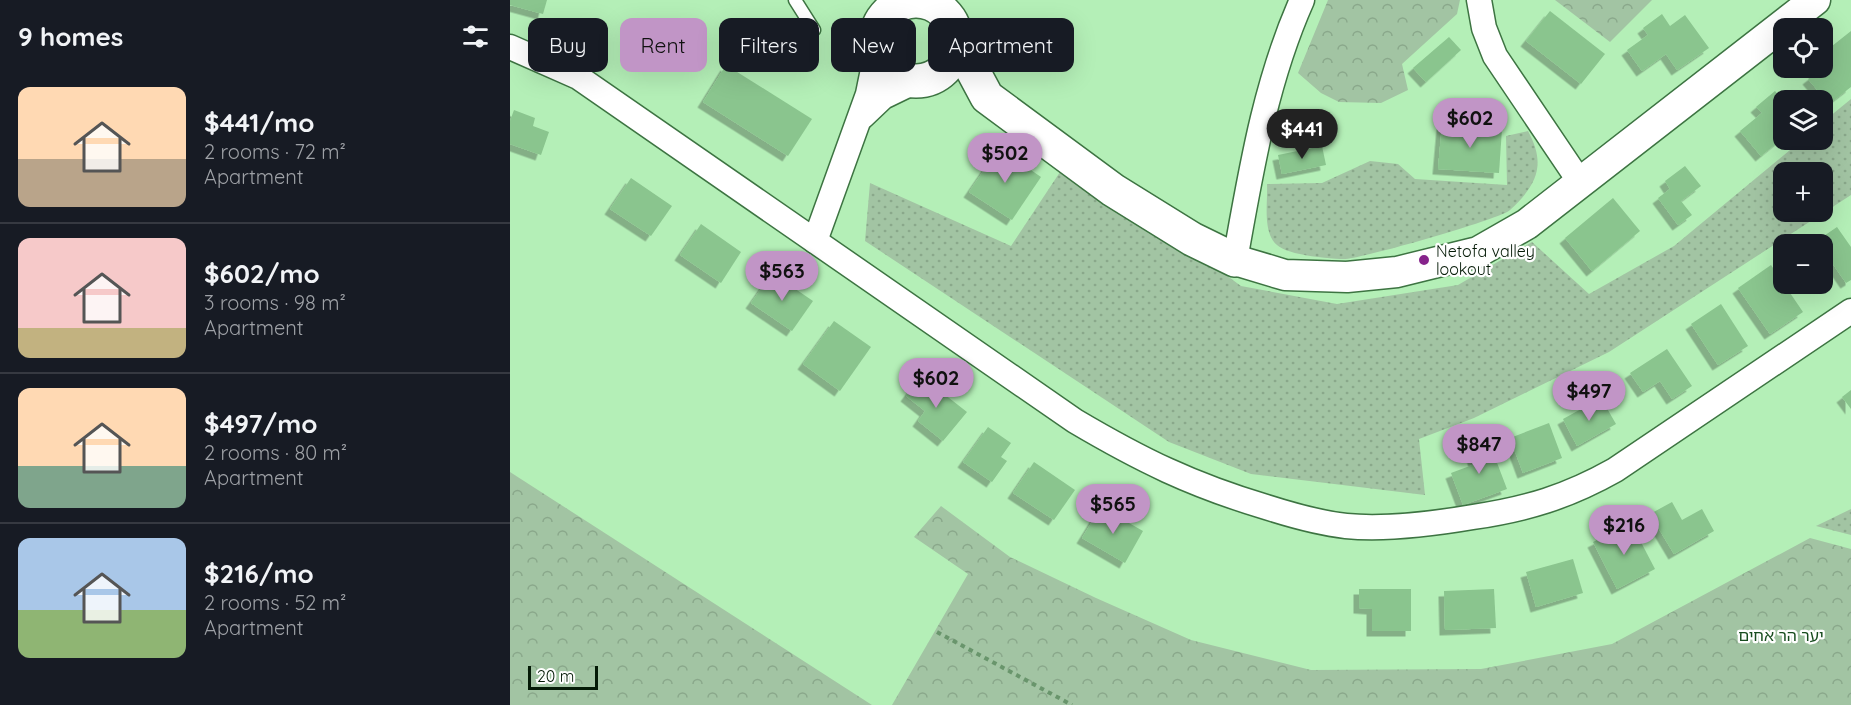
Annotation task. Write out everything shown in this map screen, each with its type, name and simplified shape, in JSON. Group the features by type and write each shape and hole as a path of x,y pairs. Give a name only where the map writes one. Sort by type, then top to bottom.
{"main road":[{"path":"868,0 871,18"},
{"path":"883,18 888,11 913,0 927,2 940,8 948,18"},
{"path":"891,72 922,80 947,82 1005,110"},
{"path":"922,80 942,72"},
{"path":"974,72 987,97 1113,190 1192,239 1235,260"}],"street":[{"path":"1302,0 1284,44 1259,127 1235,260 1285,274 1347,277 1397,272 1439,264 1478,252 1527,224 1804,4"},
{"path":"1479,0 1484,28 1495,56 1580,182"},
{"path":"510,47 578,77 1075,421 1134,456 1177,477 1232,497 1291,514 1345,526 1446,522 1514,511 1577,491 1615,470 1851,311"},
{"path":"815,241 874,72"},
{"path":"859,120 882,97 922,80"}],"lane":[{"path":"795,0 806,18"}],"path":[{"path":"938,632 1072,705"}],"green space":[{"path":"1328,0 1460,0 1457,14 1402,64 1408,90 1381,103 1339,102 1321,93 1298,73"},
{"path":"1555,0 1652,0 1610,42"},
{"path":"1851,99 1851,195 1833,207 1833,162 1775,162 1790,150 1833,150 1833,114"},
{"path":"1528,131 1537,154 1536,173 1533,182 1520,200 1501,215 1430,238 1344,259 1290,251 1277,245 1269,233 1267,184 1322,183 1370,161 1398,164 1415,179 1507,185 1506,136"},
{"path":"1773,164 1773,222 1809,222 1791,234 1773,234 1773,246 1609,352 1474,418 1419,439 1425,495 1251,474 1169,442 865,241 870,183 1011,246 1062,169 1200,256 1241,286 1337,304 1458,285 1532,242 1589,294 1674,246"},
{"path":"510,472 872,705 510,705"},
{"name":"יער הר אחים","path":"941,506 1010,557 1096,598 1191,640 1311,670 1481,669 1612,644 1810,538 1851,549 1851,705 892,705 968,574 914,537"},
{"path":"1851,509 1851,535 1816,526"}],"building":[{"path":"510,0 547,0 543,14 510,5"},
{"path":"1550,11 1605,54 1581,84 1526,41"},
{"path":"1662,14 1670,26 1685,15 1709,48 1677,70 1666,54 1642,71 1627,50 1648,35 1643,28"},
{"path":"1851,31 1851,87 1833,101 1833,90 1817,90 1808,79 1833,78 1833,45"},
{"path":"1449,37 1461,50 1426,82 1413,68"},
{"path":"722,72 737,72 812,119 788,156 703,102"},
{"path":"1773,93 1773,146 1761,156 1740,131 1762,113 1756,107"},
{"path":"514,110 535,118 533,126 549,132 541,155 510,144 510,121"},
{"path":"1442,124 1502,129 1499,173 1438,169"},
{"path":"1322,146 1326,165 1282,174 1278,155"},
{"path":"999,148 1041,177 1012,220 969,192"},
{"path":"1685,166 1701,186 1681,201 1692,215 1678,225 1658,198 1670,189 1665,181"},
{"path":"631,178 672,206 651,236 610,209"},
{"path":"1613,198 1640,231 1592,271 1565,238"},
{"path":"701,224 741,252 721,283 680,255"},
{"path":"1837,227 1851,247 1851,280 1846,283 1833,264 1833,234 1827,234"},
{"path":"1771,265 1773,294 1791,294 1803,312 1770,334 1738,288"},
{"path":"772,273 813,301 792,331 751,303"},
{"path":"1721,304 1748,346 1718,365 1691,324"},
{"path":"834,321 871,347 840,391 803,364"},
{"path":"1667,349 1692,386 1672,399 1660,381 1643,392 1630,373"},
{"path":"921,376 967,412 943,441 918,421 925,411 906,396"},
{"path":"1851,390 1851,409 1842,397"},
{"path":"1601,398 1616,424 1577,446 1563,419"},
{"path":"1549,423 1562,458 1523,473 1510,438"},
{"path":"988,427 1011,443 1001,457 1007,461 992,482 963,462"},
{"path":"1488,439 1507,489 1463,505 1451,473 1475,464 1468,446"},
{"path":"1034,462 1075,490 1054,520 1013,493"},
{"path":"1672,502 1682,520 1702,509 1714,531 1674,554 1650,514"},
{"path":"1101,507 1143,531 1125,563 1082,538"},
{"path":"1631,523 1655,569 1617,589 1593,542"},
{"path":"1573,559 1583,593 1536,607 1526,572"},
{"path":"1359,589 1411,589 1411,631 1372,631 1372,609 1359,608"},
{"path":"1494,589 1496,628 1445,630 1444,591"}],"place":[{"name":"Netofa valley lookout","path":"1424,260"}]}
